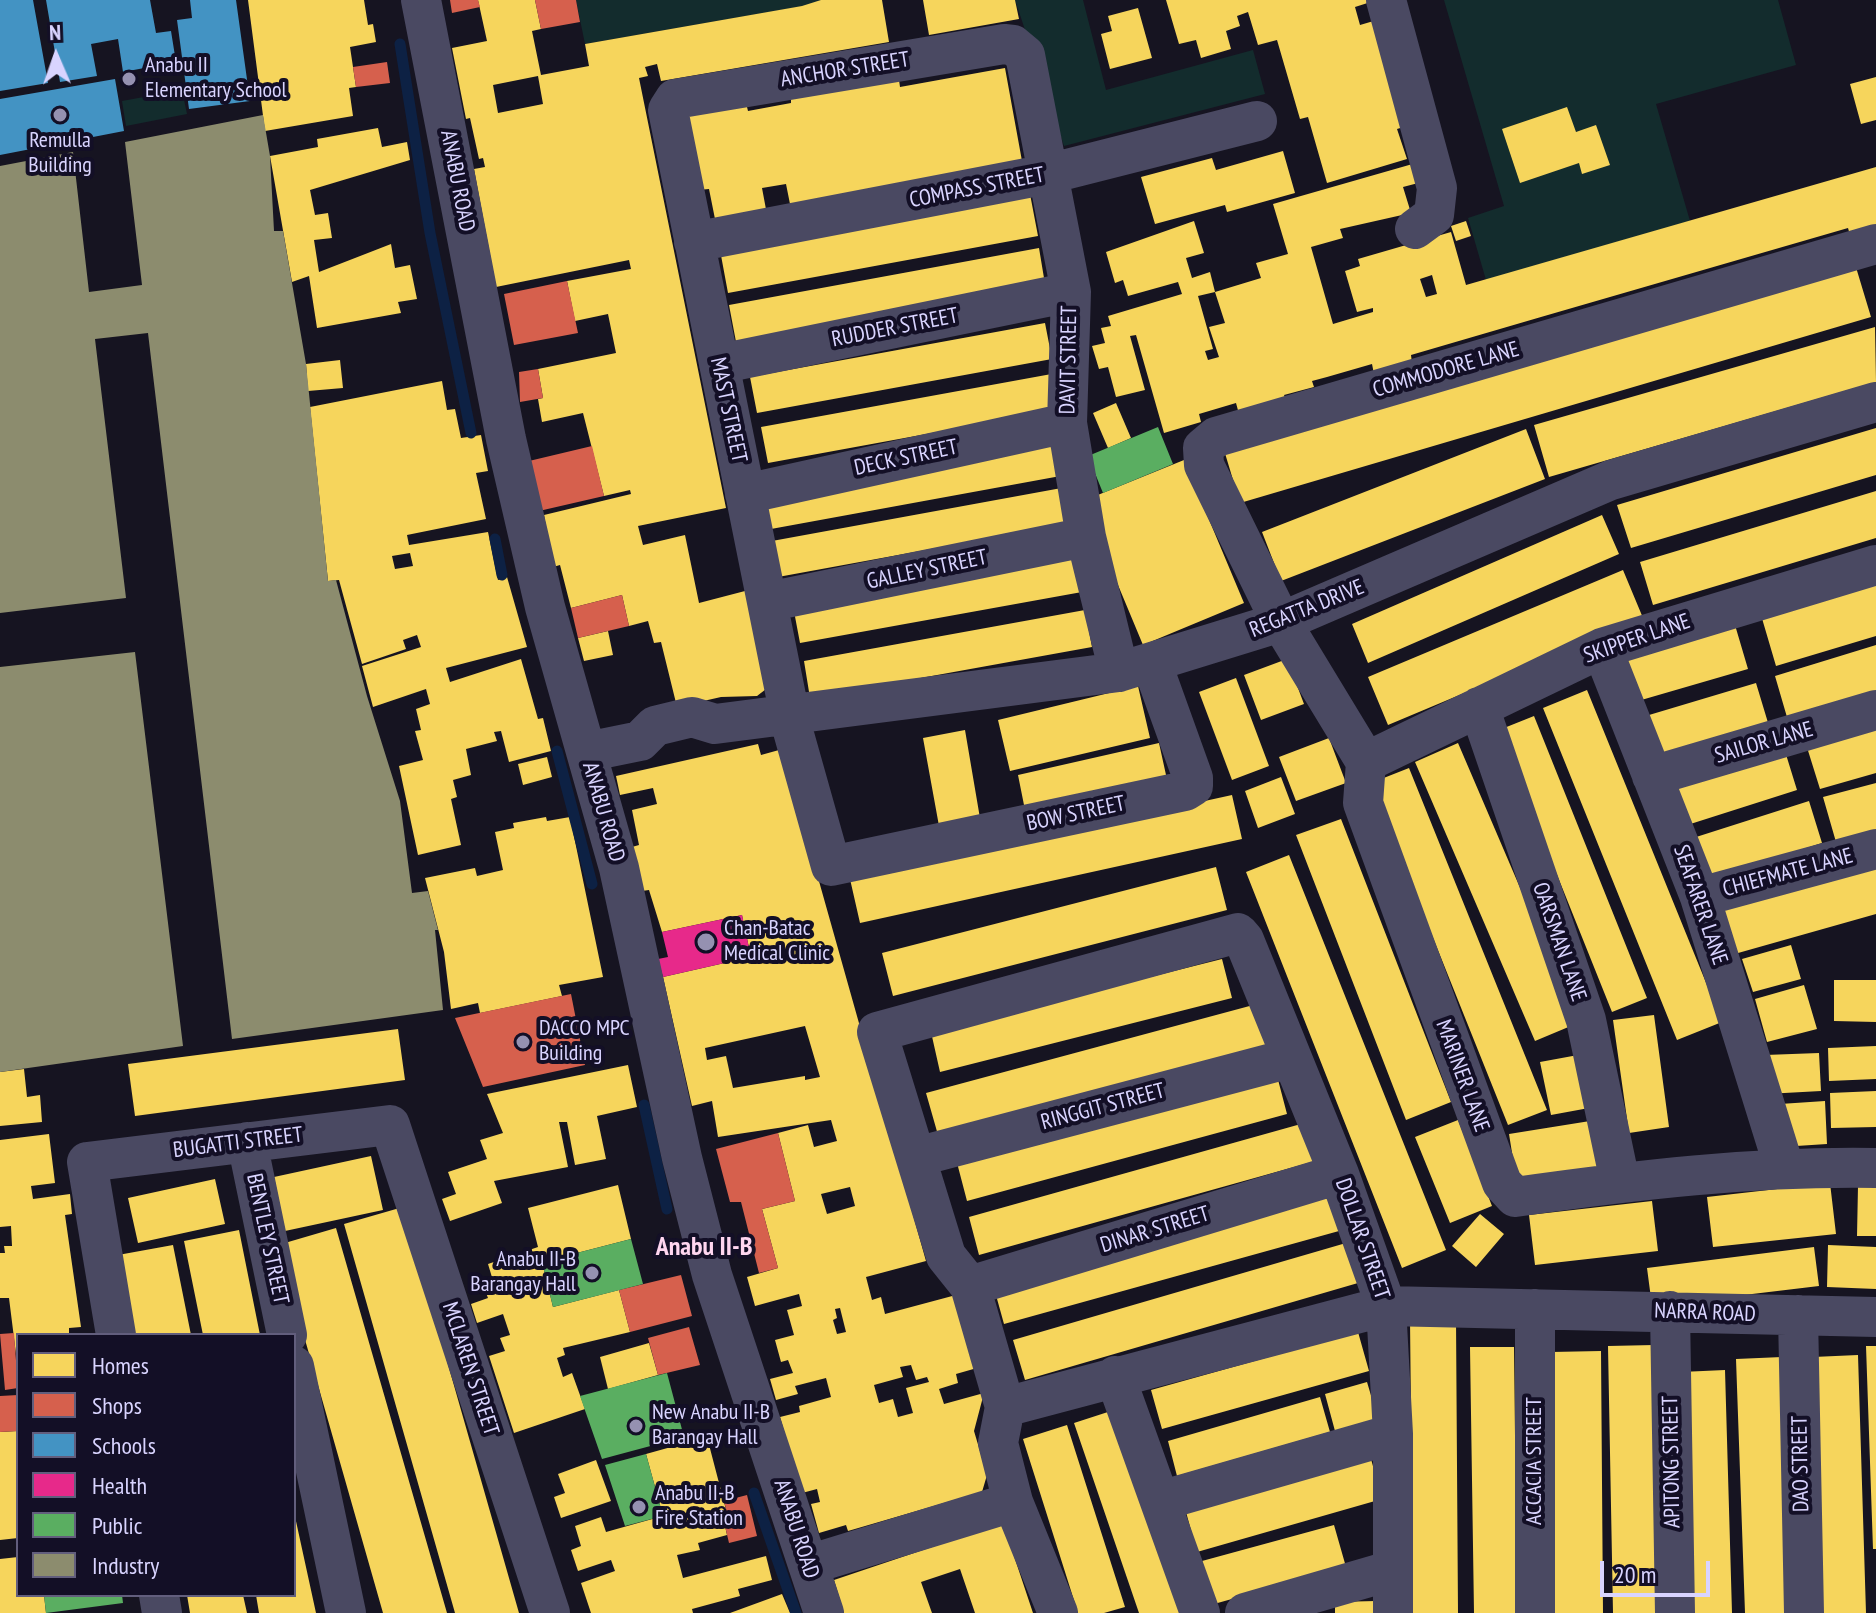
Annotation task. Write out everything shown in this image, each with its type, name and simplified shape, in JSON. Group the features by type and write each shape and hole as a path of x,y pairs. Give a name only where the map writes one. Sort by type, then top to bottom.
{"street":[{"name":"ANABU ROAD","path":"421,0 506,439 545,607 619,868 682,1158 709,1265 824,1613"},
{"path":"1386,0 1437,188 1434,215 1415,229"},
{"name":"ANCHOR STREET","path":"670,104 682,97 1004,44 1021,49"},
{"name":"DAVIT STREET","path":"1021,49 1025,55 1071,292 1067,423 1086,537 1136,668"},
{"name":"MAST STREET","path":"670,104 668,110 694,242 791,716 831,866"},
{"name":"COMPASS STREET","path":"694,242 1048,174 1257,121"},
{"name":"COMMODORE LANE","path":"1281,622 1204,465 1203,448 1216,437 1876,244"},
{"name":"RUDDER STREET","path":"719,364 1071,292"},
{"name":"REGATTA DRIVE","path":"586,752 640,741 655,726 692,717 715,724 791,716 1136,668 1281,622 1611,480 1876,402"},
{"name":"DECK STREET","path":"745,494 1067,423"},
{"name":"GALLEY STREET","path":"767,602 1086,537"},
{"name":"SKIPPER LANE","path":"1366,762 1602,648 1876,565"},
{"path":"1281,622 1366,762"},
{"name":"SEAFARER LANE","path":"1602,648 1700,897 1784,1167"},
{"name":"BOW STREET","path":"831,866 1185,791 1193,786 1193,778 1136,668"},
{"name":"OARSMAN LANE","path":"1479,707 1586,1020 1620,1182"},
{"name":"SAILOR LANE","path":"1652,776 1876,710"},
{"name":"MARINER LANE","path":"1366,762 1363,803 1502,1183 1515,1197 1620,1182 1784,1167 1876,1168"},
{"name":"CHIEFMATE LANE","path":"1700,897 1876,849"},
{"name":"DOLLAR STREET","path":"916,1157 877,1032 1238,933 1244,940 1339,1174 1386,1306 1393,1434 1393,1613"},
{"name":"RINGGIT STREET","path":"916,1157 1291,1058"},
{"name":"BUGATTI STREET","path":"116,1333 87,1162 390,1125"},
{"name":"MCLAREN STREET","path":"390,1125 550,1613"},
{"name":"BENTLEY STREET","path":"247,1142 287,1333"},
{"path":"916,1157 946,1256 970,1286 1005,1407 998,1443 1013,1502 1058,1613"},
{"name":"DINAR STREET","path":"970,1286 1339,1174"},
{"name":"NARRA ROAD","path":"1005,1407 1386,1306 1876,1317"},
{"name":"ACCACIA STREET","path":"1535,1309 1535,1613"},
{"name":"APITONG STREET","path":"1670,1311 1675,1613"},
{"name":"DAO STREET","path":"1798,1315 1804,1613"},
{"path":"296,1376 346,1613"},
{"path":"1115,1376 1200,1613"},
{"path":"1160,1501 1393,1434"},
{"path":"808,1565 1013,1502"},
{"path":"1245,1613 1393,1570"}],"green space":[{"path":"576,0 821,0 821,3 585,44"},
{"path":"1015,0 1083,0 1106,90 1253,50 1265,94 1064,146"},
{"path":"1444,0 1778,0 1796,65 1656,104 1690,221 1486,280 1468,218 1504,206"},
{"path":"182,90 187,114 126,126 122,101"}],"building: Homes":[{"path":"248,0 364,0 368,25 373,24 376,42 350,47 356,87 349,88 353,116 265,131"},
{"path":"478,0 535,0 541,29 532,31 541,75 589,66 585,44 802,6 821,0 882,0 889,42 661,81 657,64 645,67 648,76 639,78 726,508 638,526 643,545 685,535 699,603 745,591 770,686 757,696 721,697 677,707 661,642 654,643 648,621 629,626 622,595 571,608 560,565 553,567 544,515 631,494 630,490 604,496 583,413 542,422 538,399 543,398 538,369 616,353 608,314 575,321 567,281 631,269 629,260 496,287 474,169 485,167 483,158 479,159 470,118 466,119 452,48 487,41","holes":["538,76 543,104 498,113 493,85"]},
{"path":"923,0 1015,0 1019,19 929,35"},
{"path":"1166,0 1377,0 1355,7 1360,25 1377,20 1407,126 1397,129 1407,159 1327,183 1308,117 1300,119 1277,40 1258,45 1248,12 1237,16 1240,26 1226,31 1231,49 1201,58 1196,40 1179,44"},
{"path":"1138,8 1152,58 1110,69 1101,34 1112,31 1108,16"},
{"path":"1005,68 1022,161 790,204 786,184 762,188 768,220 716,224 709,189 698,190 684,115 746,103 748,111 791,103 791,96 899,80 900,87"},
{"path":"1876,77 1876,120 1861,124 1850,84"},
{"path":"1567,107 1576,132 1596,125 1610,165 1582,174 1579,163 1520,183 1502,129"},
{"path":"378,128 382,147 407,142 410,160 310,190 315,215 328,213 332,238 314,240 319,272 391,244 395,268 410,265 417,299 398,302 401,313 317,328 309,276 292,282 270,156 318,147 317,139"},
{"path":"1283,151 1295,193 1227,212 1225,205 1155,224 1141,177 1212,158 1216,170"},
{"path":"1416,163 1422,182 1403,187 1411,213 1340,229 1343,238 1311,247 1333,324 1373,312 1373,308 1357,312 1345,271 1360,266 1358,259 1451,232 1466,285 1876,167 1876,227 1850,235 1848,228 1411,355 1412,363 1374,374 1372,364 1312,381 1314,387 1284,395 1286,400 1239,414 1236,403 1199,414 1201,422 1164,433 1136,335 1130,336 1145,390 1116,397 1108,367 1099,369 1092,346 1105,343 1101,328 1111,326 1108,316 1182,294 1178,282 1128,296 1123,280 1115,283 1106,252 1194,221 1204,253 1186,258 1192,278 1210,272 1215,292 1261,278 1256,263 1288,254 1273,204","holes":["1432,275 1437,294 1426,297 1420,279","1215,292 1225,323 1209,327 1219,357 1208,360 1205,351 1213,349 1198,296"]},
{"path":"1030,194 1038,236 728,293 720,250"},
{"path":"1466,221 1471,236 1456,241 1451,226"},
{"path":"1039,248 1046,290 737,347 729,305"},
{"path":"1855,264 1871,317 1240,503 1224,450"},
{"path":"1045,323 1052,359 757,413 750,377"},
{"path":"1875,327 1876,382 1549,477 1534,425"},
{"path":"340,360 343,388 308,391 306,364"},
{"path":"1057,373 1063,409 768,463 761,427"},
{"path":"442,381 447,410 455,409 461,438 481,435 488,471 476,473 486,519 407,535 409,545 488,532 498,580 507,577 527,647 446,668 450,682 521,659 538,719 543,718 551,751 509,762 501,731 494,732 497,741 466,749 471,775 453,780 457,797 451,799 461,845 418,855 399,766 423,760 415,731 421,730 416,709 430,704 426,689 373,707 362,666 421,647 417,635 403,640 406,649 362,664 339,580 328,581 310,407","holes":["410,553 413,566 395,569 392,556"]},
{"path":"1116,403 1131,438 1108,448 1093,413"},
{"path":"1876,428 1876,475 1631,548 1617,505"},
{"path":"1526,429 1545,479 1281,581 1262,532"},
{"path":"1060,438 1066,475 771,529 764,492"},
{"path":"1184,460 1244,603 1143,645 1083,501"},
{"path":"1067,487 1073,523 778,577 772,541"},
{"path":"1876,491 1876,538 1653,605 1640,562"},
{"path":"1602,515 1619,554 1368,663 1352,624"},
{"path":"1075,555 1082,592 800,643 793,606"},
{"path":"1623,570 1643,618 1388,725 1368,677"},
{"path":"1876,581 1876,636 1776,666 1761,615"},
{"path":"1085,610 1092,647 810,698 804,661"},
{"path":"1735,625 1748,669 1631,703 1618,660"},
{"path":"608,631 613,655 584,661 578,638"},
{"path":"1876,645 1876,699 1789,724 1775,676"},
{"path":"1287,659 1304,704 1261,720 1244,675"},
{"path":"1236,678 1269,766 1232,780 1199,692"},
{"path":"1756,683 1769,726 1652,762 1639,718"},
{"path":"1138,686 1150,738 1010,771 998,720"},
{"path":"1587,690 1722,1022 1677,1040 1543,708"},
{"path":"1534,716 1647,998 1612,1012 1499,730"},
{"path":"1876,720 1876,773 1820,789 1805,741"},
{"path":"965,730 982,830 941,837 923,738"},
{"path":"1329,738 1346,783 1296,801 1279,757"},
{"path":"1159,743 1168,784 1026,815 1018,775"},
{"path":"1458,743 1578,1023 1535,1041 1415,762"},
{"path":"758,744 761,755 779,750 795,796 926,1261 866,1277 872,1300 881,1297 885,1314 956,1295 977,1368 956,1374 958,1383 939,1389 944,1404 984,1393 974,1431 987,1475 982,1492 848,1531 846,1525 819,1533 811,1504 820,1502 817,1489 802,1493 780,1417 800,1412 799,1406 831,1397 826,1378 795,1386 798,1394 776,1400 770,1379 793,1373 788,1360 781,1362 775,1340 794,1335 787,1310 802,1306 799,1294 755,1306 747,1277 778,1268 762,1209 795,1201 778,1133 808,1125 814,1147 837,1141 831,1120 718,1137 712,1101 692,1106 663,977 751,957 742,915 662,932 649,890 642,891 632,847 639,845 632,810 657,804 653,788 620,795 616,776","holes":["805,1026 820,1077 805,1080 805,1076 733,1088 726,1056 707,1060 705,1048","850,1187 855,1206 827,1214 821,1194","840,1308 846,1332 837,1334 833,1320 837,1318 835,1309","911,1365 916,1380 927,1377 929,1382 906,1388 913,1413 898,1417 893,1399 879,1403 874,1385 903,1377 900,1367"]},
{"path":"1784,748 1797,790 1681,827 1668,785"},
{"path":"547,757 552,777 523,785 518,764"},
{"path":"1409,768 1547,1110 1508,1125 1371,783"},
{"path":"1281,777 1295,814 1258,828 1245,791"},
{"path":"1876,783 1876,831 1836,842 1823,797"},
{"path":"1232,795 1242,839 860,923 850,879"},
{"path":"1809,801 1822,843 1706,880 1693,838"},
{"path":"546,817 547,821 570,817 603,977 559,985 562,996 480,1013 478,1003 451,1009 444,952 425,878 475,868 477,876 503,870 495,832 514,828 513,823"},
{"path":"1341,819 1451,1102 1406,1120 1296,835"},
{"path":"1289,855 1446,1250 1402,1268 1246,872"},
{"path":"1876,860 1876,914 1731,955 1717,905"},
{"path":"1216,867 1227,910 893,996 882,953"},
{"path":"1791,945 1801,979 1753,992 1742,959"},
{"path":"1222,959 1232,998 940,1072 931,1032"},
{"path":"1834,980 1876,980 1876,1022 1834,1021"},
{"path":"1804,985 1817,1029 1767,1042 1755,999"},
{"path":"1257,1004 1268,1046 938,1135 926,1093"},
{"path":"1654,1015 1669,1127 1629,1133 1613,1020"},
{"path":"398,1029 405,1080 135,1116 128,1064"},
{"path":"1876,1046 1876,1079 1829,1081 1828,1048"},
{"path":"1819,1053 1821,1091 1766,1094 1765,1055"},
{"path":"1578,1055 1589,1108 1551,1115 1540,1062"},
{"path":"628,1065 637,1107 597,1116 606,1159 575,1165 567,1122 559,1122 568,1167 494,1181 502,1203 450,1221 442,1199 456,1194 448,1172 487,1159 480,1140 503,1133 487,1094"},
{"path":"24,1069 27,1097 40,1095 42,1122 0,1126 0,1072"},
{"path":"1276,1072 1287,1114 967,1201 956,1159"},
{"path":"1876,1091 1876,1127 1831,1128 1830,1093"},
{"path":"1825,1101 1827,1144 1781,1147 1780,1104"},
{"path":"1458,1120 1492,1206 1450,1223 1415,1137"},
{"path":"1590,1121 1598,1171 1517,1184 1509,1134"},
{"path":"1308,1122 1319,1160 979,1255 969,1217"},
{"path":"49,1134 55,1183 31,1186 33,1199 70,1194 72,1214 65,1215 81,1327 69,1328 69,1333 16,1333 16,1354 9,1298 0,1298 0,1253 5,1253 4,1246 12,1246 11,1226 0,1227 0,1140"},
{"path":"371,1156 383,1210 285,1231 274,1177"},
{"path":"215,1179 225,1224 138,1243 128,1198"},
{"path":"1830,1183 1836,1234 1713,1247 1707,1197"},
{"path":"618,1185 631,1239 542,1262 553,1307 619,1290 630,1332 563,1348 565,1355 557,1358 563,1377 572,1373 585,1409 514,1433 489,1356 505,1351 500,1338 510,1335 503,1314 477,1323 471,1304 488,1298 484,1288 494,1284 488,1264 538,1247 528,1208"},
{"path":"1858,1186 1876,1186 1876,1236 1857,1236"},
{"path":"1329,1195 1339,1231 1004,1324 994,1288"},
{"path":"1652,1201 1658,1251 1535,1265 1529,1215"},
{"path":"403,1207 519,1613 455,1613 344,1224"},
{"path":"1480,1214 1504,1234 1476,1267 1452,1246"},
{"path":"336,1228 447,1613 383,1613 278,1245"},
{"path":"239,1230 260,1333 203,1333 184,1241"},
{"path":"1346,1243 1358,1283 1025,1380 1013,1340"},
{"path":"173,1245 191,1333 134,1333 118,1255"},
{"path":"1828,1245 1876,1247 1876,1289 1827,1287"},
{"path":"1814,1247 1819,1286 1652,1306 1647,1268"},
{"path":"1410,1319 1456,1319 1458,1613 1413,1613"},
{"path":"1358,1332 1369,1371 1162,1429 1151,1390"},
{"path":"649,1343 658,1375 608,1389 600,1357"},
{"path":"1654,1345 1660,1613 1613,1613 1608,1346"},
{"path":"1866,1346 1876,1346 1876,1549 1873,1549"},
{"path":"1470,1347 1514,1347 1517,1613 1474,1613"},
{"path":"1601,1351 1603,1613 1554,1613 1551,1352"},
{"path":"1858,1355 1866,1613 1820,1613 1813,1357"},
{"path":"1782,1357 1791,1613 1745,1613 1736,1359"},
{"path":"1725,1370 1732,1613 1688,1613 1681,1372"},
{"path":"1367,1382 1378,1419 1335,1431 1325,1394"},
{"path":"1320,1397 1330,1432 1177,1476 1168,1441"},
{"path":"1111,1411 1180,1613 1139,1613 1074,1423"},
{"path":"1067,1425 1125,1607 1104,1613 1078,1613 1023,1439"},
{"path":"16,1431 16,1538 0,1540 0,1432"},
{"path":"707,1437 730,1525 725,1526 727,1535 698,1543 700,1550 677,1555 683,1578 766,1556 772,1580 738,1589 740,1596 692,1609 693,1613 591,1613 581,1583 615,1571 611,1560 578,1571 571,1550 581,1546 575,1526 601,1517 606,1532 663,1516 646,1454"},
{"path":"1371,1459 1382,1499 1197,1552 1186,1512"},
{"path":"596,1460 611,1501 561,1518 554,1497 565,1493 558,1474"},
{"path":"296,1521 316,1613 259,1613 256,1597 296,1597"},
{"path":"1003,1523 1033,1613 975,1613 960,1569 921,1582 932,1613 844,1613 834,1580"},
{"path":"1334,1525 1346,1567 1214,1604 1202,1561"},
{"path":"16,1557 16,1597 44,1597 46,1613 0,1613 0,1559"},
{"path":"782,1594 790,1613 730,1613"},
{"path":"187,1597 243,1597 247,1613 190,1613"},
{"path":"1376,1601 1377,1613 1335,1613 1335,1602"}],"building: Shops":[{"path":"450,0 478,0 480,7 452,13"},
{"path":"535,0 576,0 580,22 541,29"},
{"path":"387,62 390,83 356,87 353,67"},
{"path":"567,281 578,333 514,345 504,294"},
{"path":"538,369 543,398 520,402 519,372"},
{"path":"592,446 604,496 539,511 529,461"},
{"path":"622,595 629,626 578,638 571,608"},
{"name":"DACCO MPC Building","path":"571,994 585,1065 483,1087 455,1018"},
{"path":"778,1133 795,1201 762,1209 778,1268 759,1273 741,1202 730,1202 716,1149"},
{"path":"681,1275 692,1316 630,1332 619,1290"},
{"path":"689,1327 700,1365 658,1375 648,1338"},
{"path":"14,1333 16,1388 5,1390 0,1334"},
{"path":"16,1395 16,1431 0,1432 0,1396"},
{"path":"747,1495 757,1536 729,1543 725,1526 730,1525 724,1501"}],"building: Schools":[{"path":"0,0 33,0 48,83 0,91"},
{"path":"46,0 150,0 156,33 171,31 175,56 154,60 155,66 123,72 118,39 91,44 97,76 60,82"},
{"path":"190,0 236,0 250,101 189,109 177,20 192,18"},
{"name":"Remulla Building","path":"115,79 124,131 0,155 0,99"}],"building: Health":[{"name":"Chan-Batac Medical Clinic","path":"742,915 751,957 663,977 658,959 668,957 662,932"}],"building: Public":[{"path":"1158,427 1173,464 1103,493 1088,456"},
{"name":"Anabu II-B Barangay Hall","path":"631,1239 643,1284 553,1307 542,1262"},
{"name":"New Anabu II-B Barangay Hall","path":"667,1373 684,1437 602,1459 580,1396"},
{"path":"646,1454 663,1516 625,1526 605,1465"},
{"path":"44,1597 122,1597 123,1603 46,1613"}],"building: Industry":[{"path":"263,115 270,156 274,231 283,231 306,364 328,581 336,580 367,696 400,801 412,893 428,891 438,930 435,930 443,1010 232,1039 148,333 95,339 126,598 0,613 0,166 73,152 89,292 142,285 125,142"},
{"path":"135,652 183,1046 0,1072 0,667"}],"waterway":[{"path":"400,44 430,233 471,433"},
{"path":"495,539 502,575"},
{"path":"557,751 592,884"},
{"path":"644,1105 667,1209"},
{"path":"754,1493 796,1613"}],"place":[{"name":"Anabu II Elementary School","path":"129,79"},
{"name":"Remulla Building","path":"60,115"},
{"name":"Chan-Batac Medical Clinic","path":"706,942"},
{"name":"DACCO MPC Building","path":"523,1042"},
{"name":"Anabu II-B Barangay Hall","path":"592,1273"},
{"name":"New Anabu II-B Barangay Hall","path":"636,1426"},
{"name":"Anabu II-B Fire Station","path":"639,1507"}],"district":[{"name":"Anabu II-B","path":"704,1248"}]}
